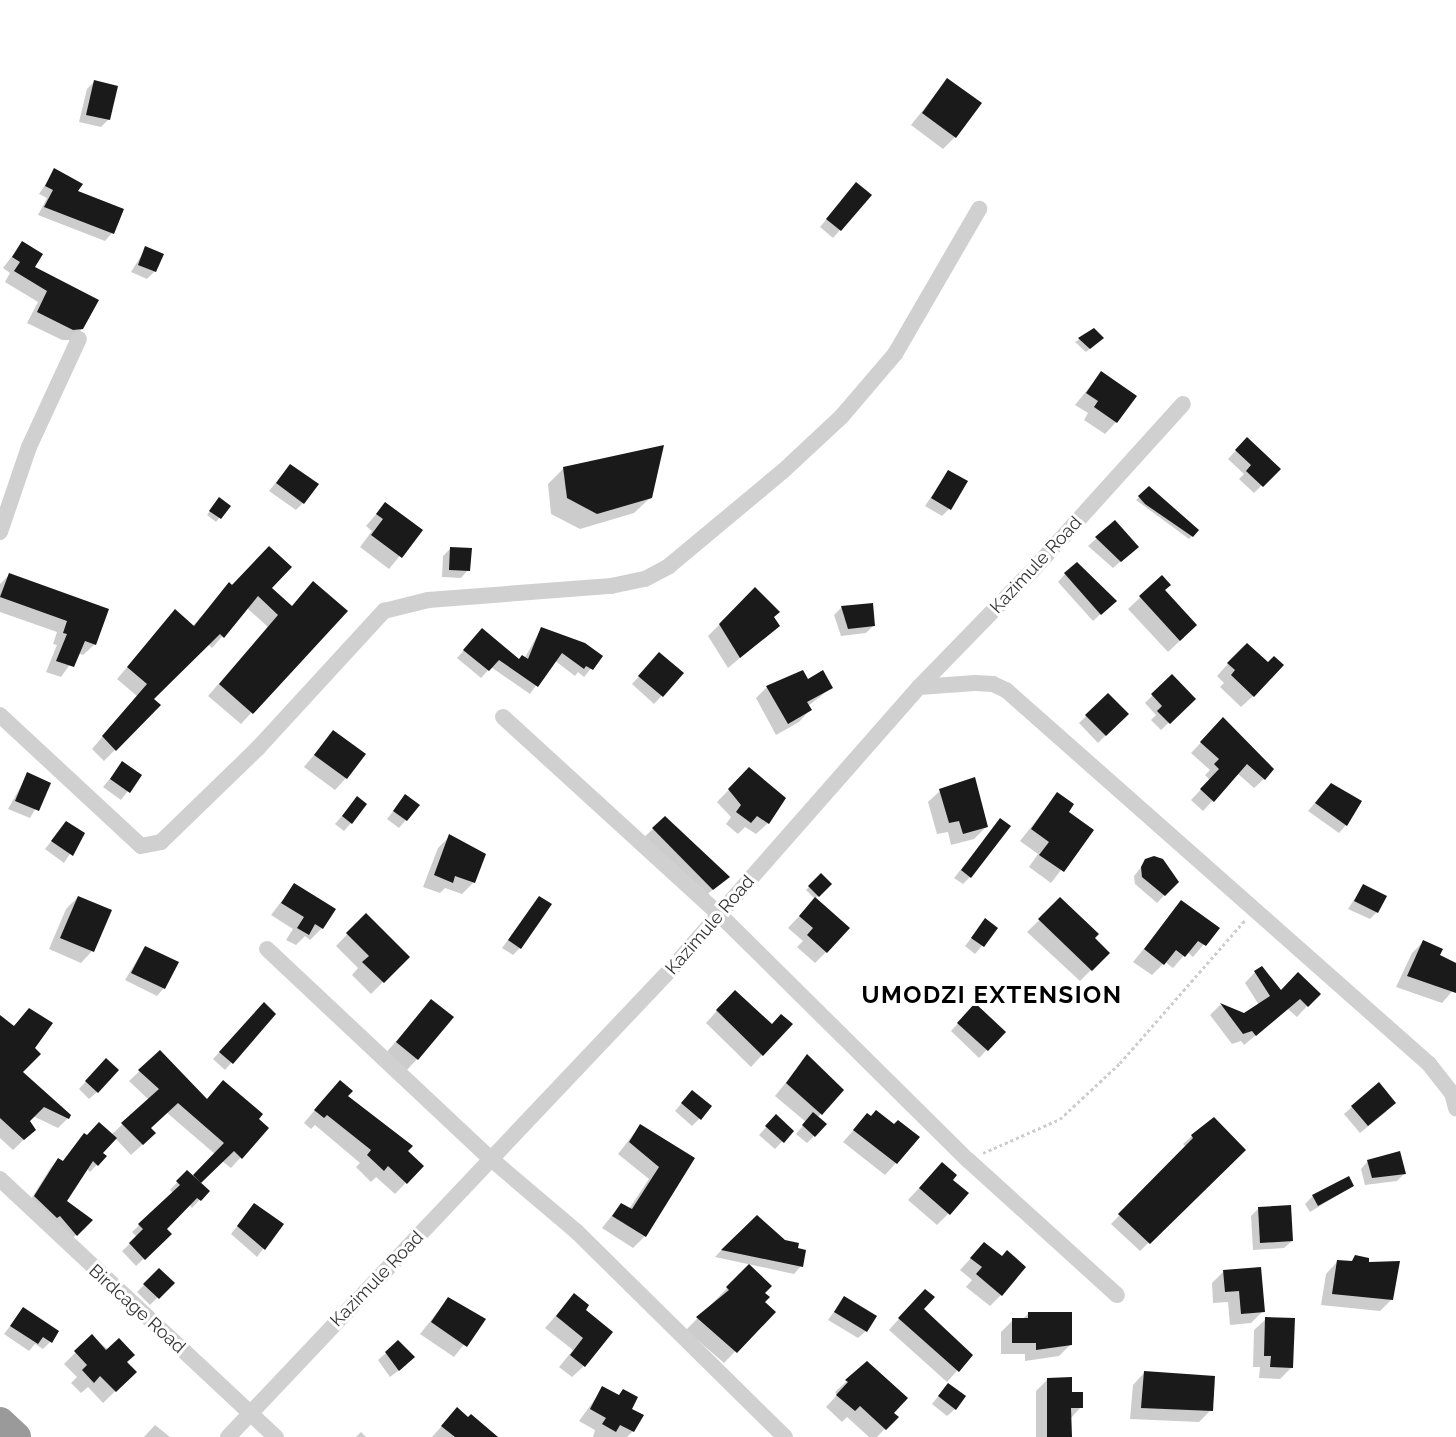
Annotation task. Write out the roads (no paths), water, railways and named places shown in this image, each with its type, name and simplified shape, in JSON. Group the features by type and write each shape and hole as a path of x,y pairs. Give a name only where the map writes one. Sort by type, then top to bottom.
{"street":[{"path":"0,715 141,846 161,842 257,749 384,610 394,605 439,599 611,586 645,579 669,566 782,472 842,416 895,354 980,209"},
{"path":"0,532 29,447 78,339"},
{"name":"Kazimule Road","path":"228,1437 719,914 920,687 1032,571 1183,404"},
{"path":"920,687 975,682 993,684 1006,690 1256,908 1429,1064 1452,1093 1456,1108"},
{"path":"503,717 719,914 968,1160 1117,1295"},
{"path":"267,950 491,1159 577,1232 785,1437"},
{"name":"Birdcage Road","path":"0,1179 276,1437"}],"district":[{"name":"UMODZI EXTENSION","path":"992,995"}]}
